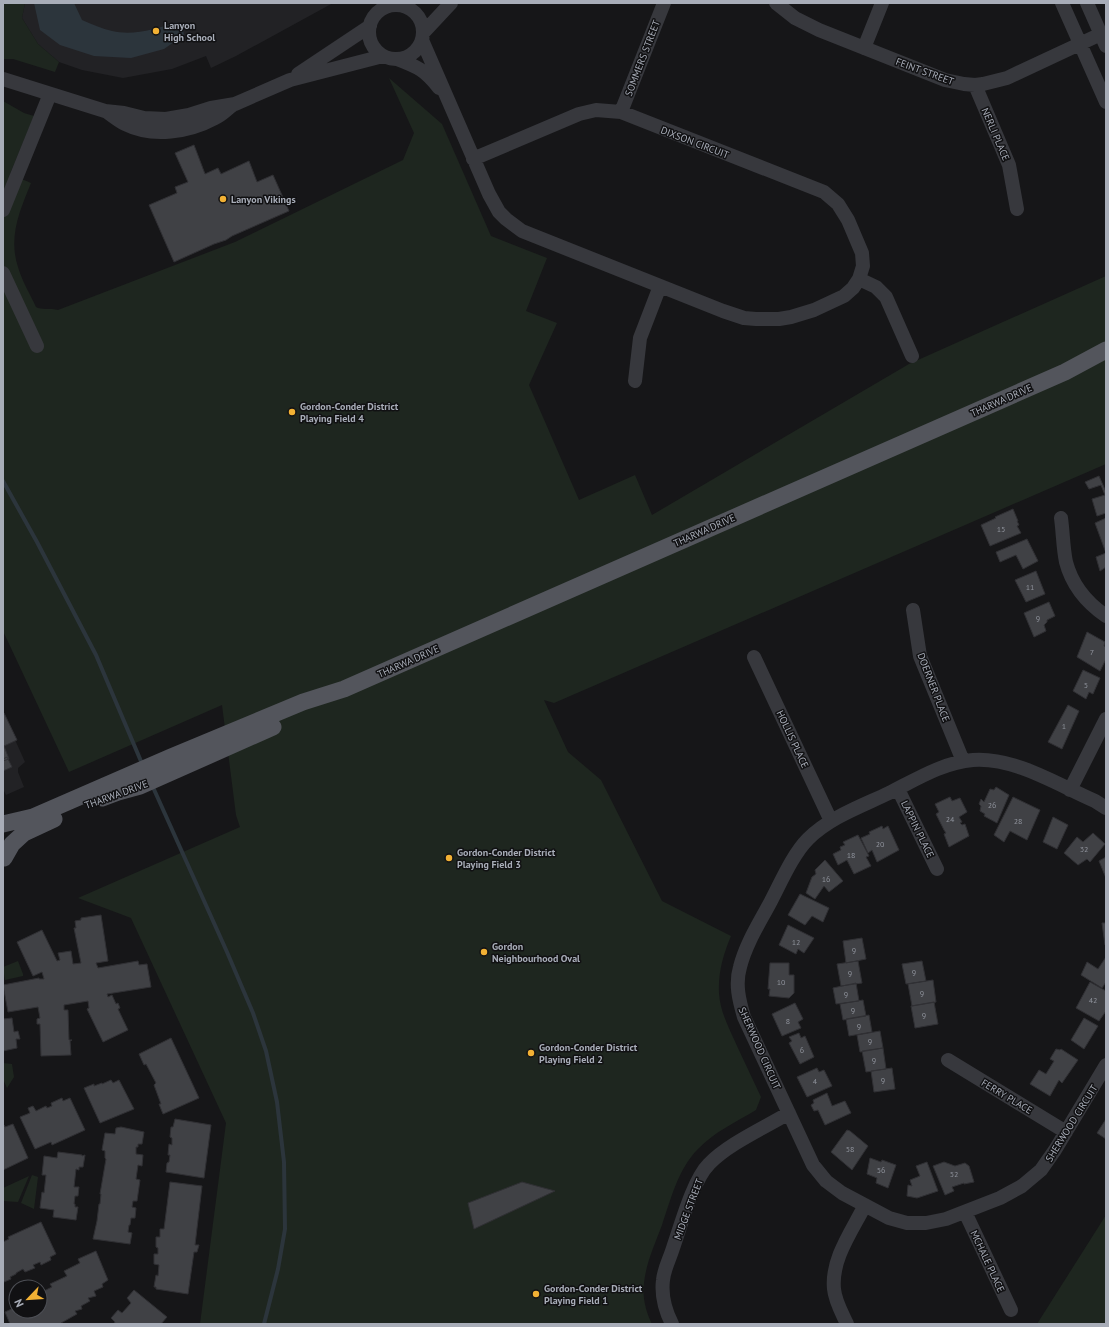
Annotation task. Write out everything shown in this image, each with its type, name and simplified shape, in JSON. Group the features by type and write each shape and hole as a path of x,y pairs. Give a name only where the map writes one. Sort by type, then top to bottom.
{"main road":[{"name":"THARWA DRIVE","path":"3,824 33,817 116,787 140,786 174,764 307,711 344,689 1065,372 1106,350"},
{"name":"THARWA DRIVE","path":"1065,372 1106,361"},
{"name":"THARWA DRIVE","path":"4,859 12,844 24,833 83,805 116,787"},
{"path":"3,840 5,849 4,859"}],"street":[{"path":"403,7 420,3"},
{"path":"397,59 410,55 415,51 422,36 451,3"},
{"name":"SOMMERS STREET","path":"621,112 664,3"},
{"name":"FEINT STREET","path":"776,3 795,18 819,30 945,80 964,84 983,84 1007,78 1080,44 1103,40"},
{"path":"864,48 882,3"},
{"path":"1062,3 1106,102"},
{"path":"1087,3 1103,40"},
{"path":"383,56 378,52 371,40 370,26 372,20 381,11 392,6 410,9 415,14 422,26 422,36 446,98 489,194 499,212 522,231 744,318 779,319 814,310 844,296 853,288 859,279 876,287 886,297 912,356"},
{"path":"290,80 370,26"},
{"path":"3,79 105,111 126,125 155,132 176,132 197,127 217,118 235,104 290,80 383,56 397,59 412,65 429,75 446,98"},
{"name":"NERLI PLACE","path":"975,85 1009,165 1017,209"},
{"path":"3,210 50,94"},
{"name":"DIXSON CIRCUIT","path":"474,159 579,114 596,110 621,112 824,192 838,204 848,220 862,253 863,266 859,279"},
{"path":"3,273 37,346"},
{"path":"635,381 640,338 660,286"},
{"path":"1061,518 1066,562 1075,584 1087,601 1095,609 1106,616"},
{"name":"DOERNER PLACE","path":"913,610 920,656 963,761"},
{"name":"HOLLIS PLACE","path":"754,658 831,822"},
{"path":"1070,790 1106,719"},
{"name":"SHERWOOD CIRCUIT","path":"1106,808 1015,765 995,760 974,760 963,761 943,767 831,822 808,839 791,862 746,947 739,967 737,988 738,998 744,1017 813,1165 826,1181 842,1193 889,1218 907,1223 926,1223 946,1219 1000,1198 1022,1186 1041,1170 1055,1150 1106,1065"},
{"name":"LAPPIN PLACE","path":"898,789 937,869"},
{"name":"FERRY PLACE","path":"948,1060 1066,1132"},
{"name":"MIDGE STREET","path":"672,1324 662,1298 663,1278 694,1188 702,1172 722,1152 789,1113"},
{"path":"847,1324 839,1307 834,1290 834,1272 840,1254 865,1205"},
{"name":"MCHALE PLACE","path":"965,1212 1011,1310"}],"shaded area":[{"path":"3,3 25,3 22,18 38,44 59,62 55,72 13,59 3,59"},
{"name":"Lanyon High School","path":"25,3 333,3 211,68 206,56 172,69 123,78 82,70 59,62 38,44 22,18"},
{"path":"34,3 74,3 82,20 112,31 128,33 136,32 161,27 176,22 182,24 184,35 164,49 131,58 94,56 60,45 40,30"},
{"path":"389,78 442,124 491,236 547,258 526,311 557,323 529,385 579,500 635,475 652,515 909,364 1106,276 1106,464 554,703 544,700 568,752 601,780 662,901 731,936 723,957 720,971 720,1000 728,1027 761,1097 756,1110 711,1137 704,1143 691,1157 680,1175 651,1254 645,1276 644,1299 652,1324 200,1324 226,1123 131,918 78,898 240,827 236,815 222,705 69,772 3,631 3,101 24,113 34,116 10,174 31,183 19,214 15,234 15,256 24,282 36,307 58,310 235,242 403,160 414,133"},
{"path":"3,713 25,762 18,768 18,772 24,787 6,795 3,789"},
{"path":"18,961 23,976 5,980 3,967"},
{"path":"3,1063 12,1064 14,1077 7,1088 3,1079"},
{"path":"32,1175 38,1177 34,1209 21,1203"},
{"path":"29,1176 18,1202 3,1201 3,1188"},
{"path":"1106,1215 1106,1324 1037,1324"}],"building":[{"name":"Lanyon Vikings","path":"194,145 205,174 218,168 221,174 249,161 257,182 273,175 289,211 174,262 149,205 177,193 175,187 188,182 175,153"},
{"path":"1099,476 1106,492 1106,513 1097,516 1092,499 1105,495 1101,485 1089,489 1085,482"},
{"path":"1013,509 1019,525 1017,526 1021,533 990,546 981,525"},
{"path":"1106,518 1106,553 1095,523"},
{"path":"1027,539 1038,561 1023,569 1016,555 1000,562 996,552"},
{"path":"1106,553 1106,567 1100,571 1096,557"},
{"path":"1036,571 1045,594 1026,602 1015,580"},
{"path":"1049,602 1055,616 1047,620 1044,625 1046,631 1034,637 1024,613"},
{"path":"1087,632 1105,642 1104,646 1106,647 1106,659 1100,671 1077,657"},
{"path":"1083,670 1100,678 1093,694 1089,692 1086,699 1073,691"},
{"path":"1068,705 1079,711 1062,749 1048,742"},
{"path":"3,713 17,740 4,746 9,759 3,761"},
{"path":"7,757 12,767 3,771 3,759"},
{"path":"996,787 1009,795 997,823 984,816 985,814 980,811 981,806 979,804 981,799 984,802 990,789 994,790"},
{"path":"950,797 952,801 960,798 967,812 959,817 962,822 960,823 962,825 965,824 969,836 949,847 944,834 946,833 936,814 939,812 935,804"},
{"path":"1013,797 1040,810 1027,840 1010,831 1004,842 994,835"},
{"path":"1053,817 1068,825 1057,849 1043,842"},
{"path":"882,826 883,829 888,826 899,850 877,862 872,850 868,853 861,838 870,834 869,832"},
{"path":"1093,833 1105,844 1090,862 1087,859 1078,865 1064,853 1077,837 1083,842"},
{"path":"858,835 869,856 866,857 871,866 854,874 847,860 838,865 833,854 841,850 840,847 845,845 843,842"},
{"path":"1106,857 1106,878 1099,861"},
{"path":"825,860 843,881 829,892 824,886 815,899 806,893 812,877 816,874 815,870"},
{"path":"800,894 829,908 823,922 812,916 805,925 788,915"},
{"path":"101,915 108,961 96,963 98,968 138,961 139,965 147,964 151,987 107,994 108,997 112,995 116,1004 118,1003 120,1008 118,1009 128,1030 103,1042 87,1009 89,1008 88,1001 64,1005 64,1010 68,1010 69,1040 72,1040 70,1041 71,1055 41,1056 40,1024 37,1024 37,1019 40,1018 38,1007 8,1012 3,985 39,978 44,979 42,972 33,976 17,942 42,930 57,961 60,960 58,953 71,951 73,964 81,963 74,928 76,928 75,921 81,920 81,918"},
{"path":"1102,923 1106,923 1106,945 1105,945"},
{"path":"788,925 814,938 804,953 798,949 796,954 779,945"},
{"path":"862,938 866,959 846,963 843,941"},
{"path":"1106,957 1106,982 1102,988 1081,975 1087,962 1098,969"},
{"path":"858,961 862,983 841,986 837,964"},
{"path":"922,961 926,981 906,984 902,964"},
{"path":"770,963 789,963 789,975 794,975 794,993 789,998 769,996 770,989 768,989"},
{"path":"933,980 936,1002 912,1006 908,984"},
{"path":"1090,982 1106,991 1106,1011 1099,1021 1076,1008"},
{"path":"856,983 859,1001 836,1004 833,988"},
{"path":"863,1000 866,1016 843,1020 840,1004"},
{"path":"934,1002 938,1024 915,1028 911,1006"},
{"path":"795,1003 803,1019 798,1022 801,1028 782,1036 772,1014"},
{"path":"869,1015 872,1032 849,1036 846,1019"},
{"path":"12,1018 14,1032 18,1031 20,1039 16,1039 17,1048 3,1051 3,1019"},
{"path":"1084,1018 1098,1026 1084,1049 1071,1040"},
{"path":"880,1031 883,1048 860,1052 857,1035"},
{"path":"799,1033 801,1038 805,1036 814,1057 800,1064 789,1043 792,1041 789,1037"},
{"path":"171,1038 199,1098 163,1114 154,1085 156,1083 146,1064 144,1065 139,1054"},
{"path":"883,1048 886,1069 866,1072 862,1051"},
{"path":"1056,1049 1061,1049 1078,1060 1062,1083 1059,1080 1050,1096 1030,1084 1039,1070 1046,1074 1054,1061 1050,1059"},
{"path":"817,1068 819,1072 824,1070 832,1086 807,1097 797,1077"},
{"path":"892,1068 895,1089 874,1092 871,1071"},
{"path":"111,1080 113,1083 119,1080 134,1109 100,1123 84,1088 94,1084 94,1086 102,1084"},
{"path":"827,1093 832,1106 845,1101 851,1113 825,1125 818,1110 814,1111 811,1105 814,1103 813,1100"},
{"path":"62,1098 63,1101 70,1098 85,1130 52,1145 51,1142 35,1149 20,1117 30,1113 28,1108 33,1106 36,1111 46,1106 47,1108 52,1106 51,1103"},
{"path":"175,1119 211,1125 204,1178 166,1172 170,1155 168,1155 169,1144 172,1145 172,1138 170,1137 171,1127 173,1127"},
{"path":"1106,1119 1106,1139 1097,1133"},
{"path":"13,1124 28,1158 3,1170 3,1126 4,1125 5,1127"},
{"path":"121,1127 144,1132 142,1144 138,1144 138,1147 136,1147 136,1154 143,1155 142,1166 138,1165 136,1179 140,1180 137,1201 133,1201 132,1207 136,1208 135,1218 131,1218 129,1225 128,1232 132,1233 130,1244 93,1239 100,1204 100,1194 106,1159 105,1151 102,1150 105,1133 115,1134 116,1128"},
{"path":"847,1130 868,1146 852,1170 831,1152"},
{"path":"58,1152 82,1156 85,1155 83,1167 79,1167 79,1170 76,1169 74,1187 79,1187 78,1196 75,1196 74,1204 75,1207 78,1207 76,1220 53,1217 54,1210 40,1208 42,1192 44,1193 46,1175 42,1175 44,1156 57,1158"},
{"path":"870,1158 896,1165 888,1188 876,1183 877,1178 867,1174"},
{"path":"927,1162 938,1191 917,1198 907,1196 908,1185 912,1186 910,1180 920,1176 916,1166"},
{"path":"944,1162 955,1166 965,1163 969,1166 974,1182 964,1183 952,1187 954,1191 945,1195 933,1166"},
{"path":"170,1182 202,1186 195,1245 199,1245 197,1252 194,1252 188,1294 156,1289 156,1287 154,1287 156,1275 158,1276 159,1265 154,1264 154,1254 158,1254 156,1237 160,1237 160,1229 164,1229"},
{"path":"522,1182 555,1191 474,1229 468,1203"},
{"path":"41,1222 56,1254 50,1257 51,1260 41,1265 40,1262 33,1265 35,1268 25,1272 23,1269 10,1277 11,1279 4,1282 3,1242 9,1239 8,1237"},
{"path":"96,1251 108,1280 102,1284 103,1287 94,1291 96,1296 88,1298 90,1301 81,1306 82,1309 75,1311 77,1314 61,1324 10,1324 5,1312 8,1311 8,1319 48,1319 48,1289 52,1287 50,1284 67,1276 64,1271 80,1263 78,1259"},
{"path":"134,1290 167,1317 161,1324 114,1324 115,1322 111,1318 118,1310 122,1313 131,1303 127,1298"}],"waterway":[{"path":"3,481 37,542 96,655 143,766"},
{"path":"152,785 253,1013 266,1051 277,1102 284,1162 285,1229 278,1269 264,1324"}],"place":[{"name":"Lanyon High School","path":"156,31"},
{"name":"Lanyon Vikings","path":"223,199"},
{"name":"Gordon-Conder District Playing Field 4","path":"292,412"},
{"name":"Gordon-Conder District Playing Field 3","path":"449,858"},
{"name":"Gordon Neighbourhood Oval","path":"484,952"},
{"name":"Gordon-Conder District Playing Field 2","path":"531,1053"},
{"name":"Gordon-Conder District Playing Field 1","path":"536,1294"}]}
